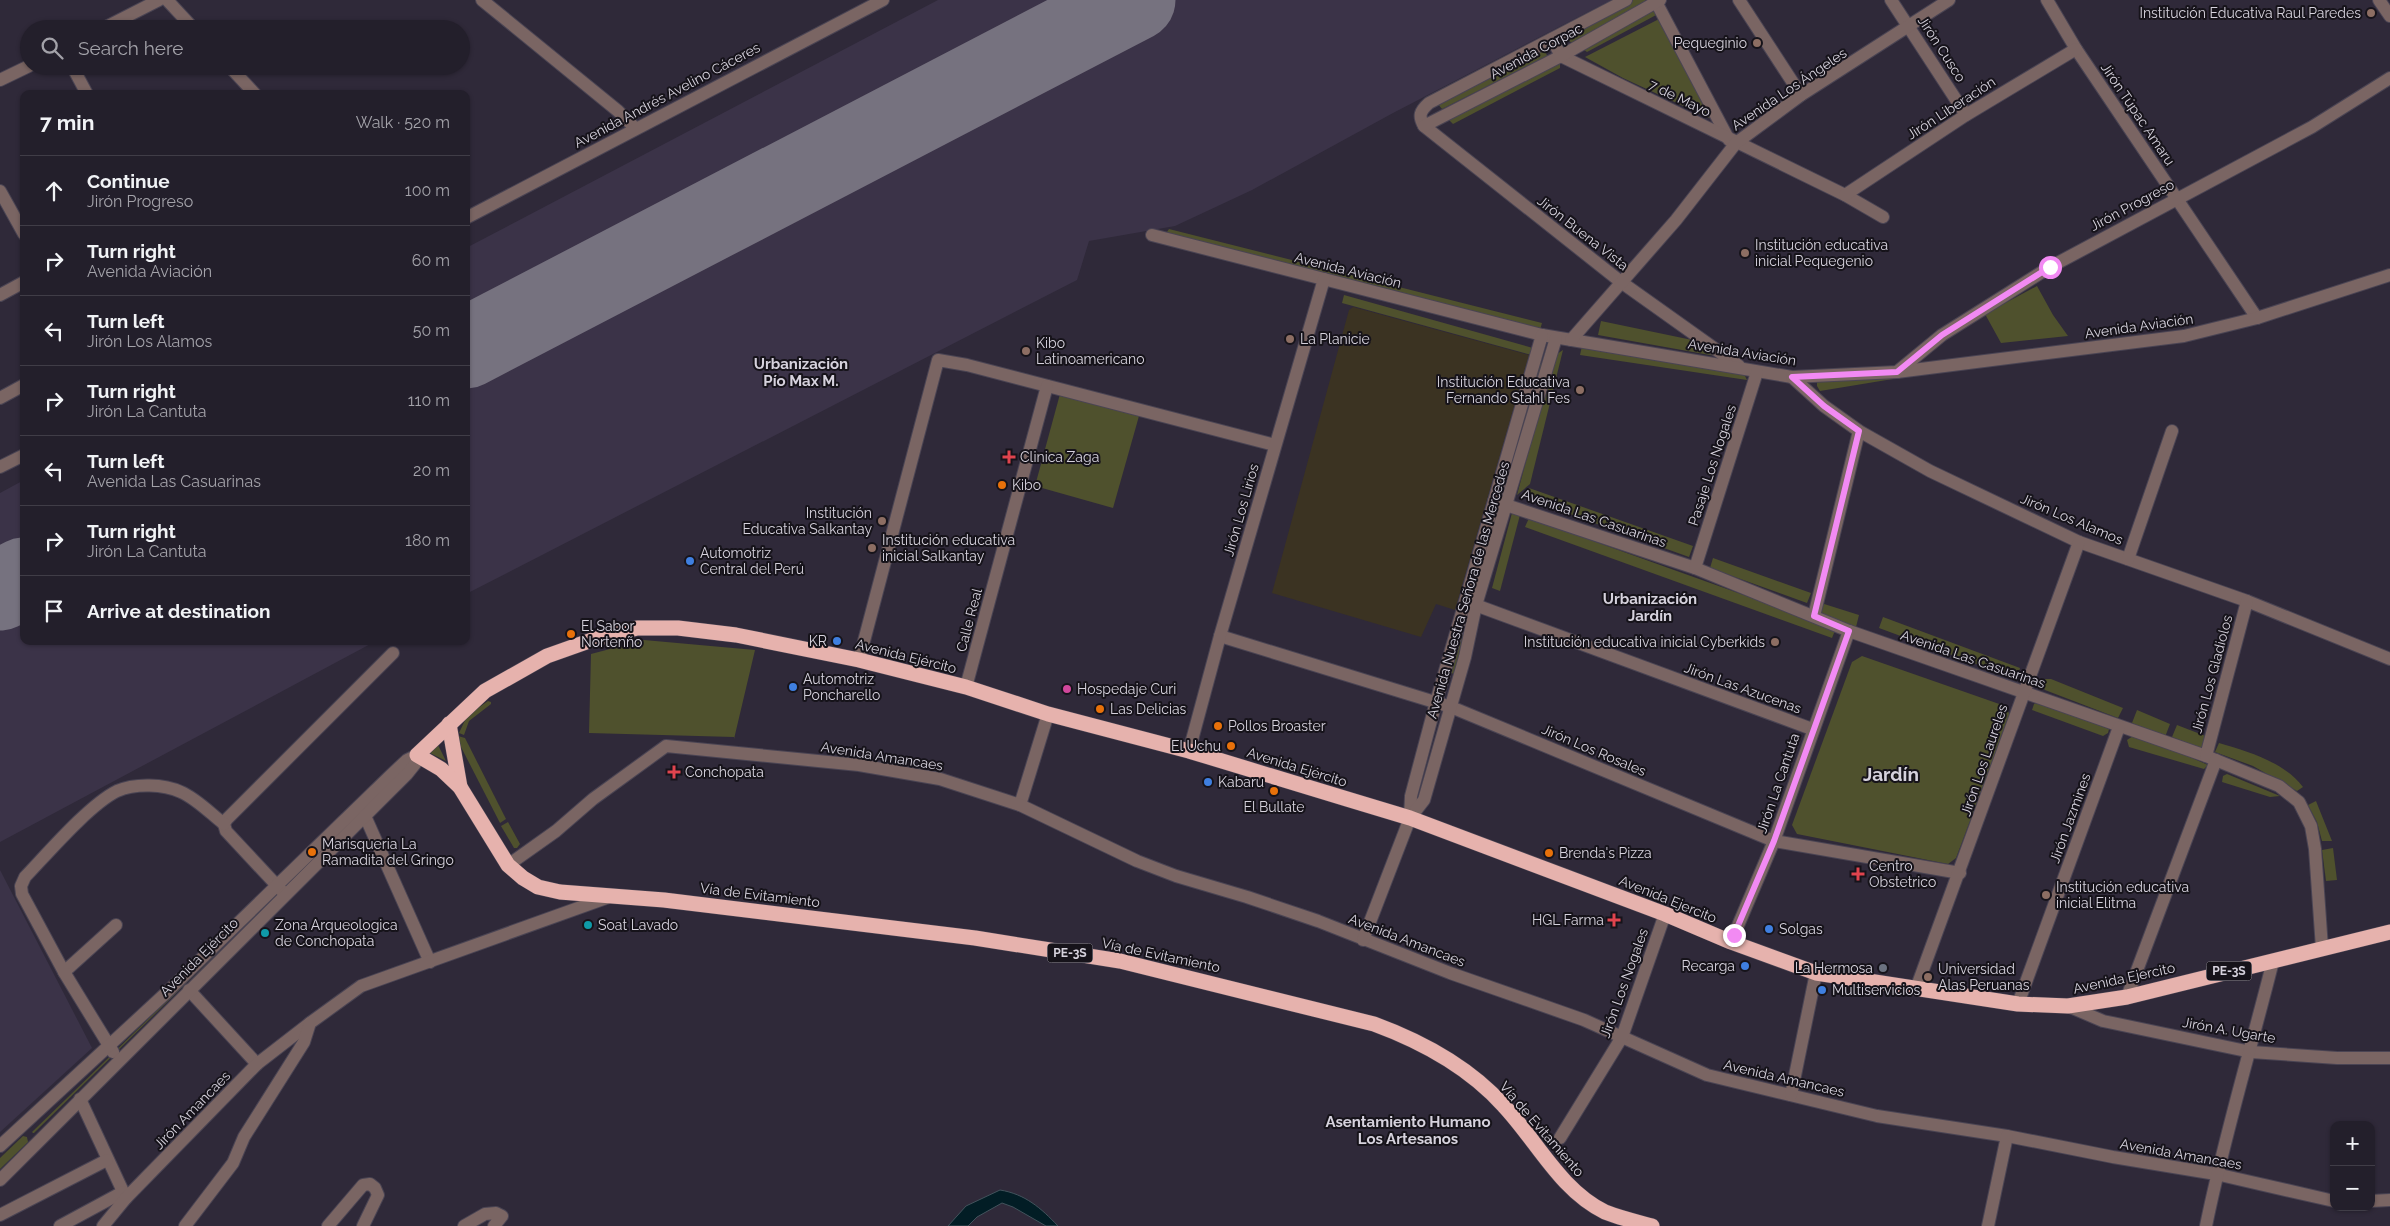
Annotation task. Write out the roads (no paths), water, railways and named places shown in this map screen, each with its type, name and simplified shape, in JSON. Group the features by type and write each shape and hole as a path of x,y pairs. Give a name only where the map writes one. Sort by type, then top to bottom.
{"highway":[{"name":"Avenida Ejército","path":"417,755 485,692 546,656 592,640 637,628 678,628 736,635 859,660 966,687 1048,714 1189,751 1410,818"},
{"name":"Vía de Evitamiento","path":"449,724 460,786"},
{"name":"Vía de Evitamiento","path":"417,755 441,769 460,786 508,865 523,878 538,887 560,892 664,900 965,937 1120,961 1374,1024 1412,1038 1476,1079 1504,1105 1551,1166 1575,1192 1607,1212 1652,1226"},
{"name":"Avenida Ejercito","path":"1410,818 1816,973 2018,1004 2068,1006 2127,996 2390,932"}],"street":[{"path":"120,20 159,0"},
{"path":"167,0 186,20"},
{"path":"482,0 618,110 635,128"},
{"name":"Avenida Andrés Avelino Cáceres","path":"470,216 883,0"},
{"name":"Avenida Corpac","path":"1626,0 1429,103 1421,111 1420,120 1424,126 1561,56 1657,1"},
{"path":"1739,0 1801,95"},
{"name":"Jirón Cusco","path":"1891,0 1966,115"},
{"name":"Avenida Los Ángeles","path":"1570,340 1676,220 1732,141 1949,0"},
{"name":"Jirón Túpac Amaru","path":"2047,0 2076,48 2257,318"},
{"path":"2379,0 2390,16"},
{"path":"1657,1 1732,141"},
{"path":"1552,39 1561,56"},
{"name":"Jirón Liberación","path":"1845,195 1966,115 2076,48"},
{"name":"7 de Mayo","path":"1561,56 1845,195 1883,217"},
{"path":"0,80 20,70"},
{"path":"77,75 85,90"},
{"path":"237,75 251,90"},
{"name":"Jirón Progreso","path":"1897,372 1942,335 2042,272 2176,198 2312,127 2390,78"},
{"name":"Jirón Buena Vista","path":"1424,126 1622,282 1741,368"},
{"path":"0,191 20,227"},
{"name":"Avenida Aviación","path":"1152,236 1542,335 1792,377 1897,372 2184,336 2257,318 2390,275"},
{"name":"Jirón Los Lirios","path":"1189,751 1220,636 1324,279"},
{"path":"0,295 20,284"},
{"name":"Avenida Nuestra Señora de las Mercedes","path":"1363,940 1410,818 1424,800 1451,707 1471,603 1494,501 1542,335"},
{"name":"Avenida Nuestra Señora de las Mercedes","path":"1410,818 1411,796 1436,702 1507,505 1556,338"},
{"path":"859,660 938,360 967,365 1275,445"},
{"name":"Pasaje Los Nogales","path":"1695,568 1757,372"},
{"name":"Jirón Los Alamos","path":"1792,377 1824,406 1859,431 1930,471 2079,542 2248,601 2390,659"},
{"name":"Calle Real","path":"966,687 1047,386"},
{"path":"0,398 20,388"},
{"path":"1814,616 1859,431"},
{"path":"2128,559 2172,431"},
{"path":"0,467 20,457"},
{"name":"Avenida Las Casuarinas","path":"1494,501 1695,568 1849,631 2211,758 2279,786 2299,802 2311,826 2315,849 2322,948"},
{"name":"Jirón Los Laureles","path":"1916,989 1960,873 2079,542"},
{"name":"Jirón Los Gladiolos","path":"2127,996 2211,758 2248,601"},
{"name":"Jirón Las Azucenas","path":"1471,603 1812,730"},
{"name":"Jirón La Cantuta","path":"1731,942 1774,841 1812,730 1849,631"},
{"name":"Jirón Los Rosales","path":"1220,636 1451,707 1774,841 1960,873"},
{"path":"224,824 393,652"},
{"path":"1020,806 1048,714"},
{"name":"Jirón Jazmines","path":"2018,1004 2119,727"},
{"name":"Avenida Amancaes","path":"508,865 556,832 592,799 666,746 676,745 868,767 940,779 1020,806 1138,862 1309,918 1450,973 1584,1020 1707,1075 1877,1116 2007,1136 2113,1157 2216,1174 2330,1200"},
{"name":"Avenida Ejército","path":"0,1146 365,816 407,774 415,764 417,755"},
{"name":"Avenida Ejército","path":"0,1180 189,990 281,890 402,765 417,755"},
{"path":"118,1061 64,972 22,894 21,886 24,877 71,829 117,792 132,786 163,787 182,792 224,824 226,831 281,890"},
{"path":"365,816 430,962"},
{"name":"Jirón Amancaes","path":"103,1226 125,1195 257,1064 361,986 609,897"},
{"name":"Jirón Los Nogales","path":"1560,1138 1622,1038 1665,914"},
{"path":"64,972 116,925"},
{"path":"2206,1226 2216,1174 2251,1052 2273,961"},
{"path":"1791,1095 1816,973"},
{"path":"189,990 257,1064"},
{"name":"Jirón A. Ugarte","path":"2068,1006 2103,1021 2251,1052 2337,1058 2390,1058"},
{"path":"185,1226 233,1163 244,1137 304,1042 310,1023"},
{"path":"60,1226 125,1195 80,1099"},
{"path":"1988,1226 2007,1136"},
{"path":"0,1215 107,1160"},
{"path":"328,1226 364,1186 370,1184 375,1188 378,1195 363,1226"},
{"path":"2375,1201 2390,1200"},
{"path":"464,1226 485,1214 496,1212 502,1216 494,1226"}],"water":[{"path":"1000,1190 1025,1198 1045,1213 1058,1226 1046,1226 1013,1207 1002,1203 977,1217 968,1226 948,1226 966,1206"}],"place":[{"name":"Institución Educativa Raul Paredes","path":"2371,13"},
{"name":"Pequeginio","path":"1757,43"},
{"name":"Institución educativa inicial Pequegenio","path":"1745,253"},
{"name":"La Planicie","path":"1290,339"},
{"name":"Kibo Latinoamericano","path":"1026,351"},
{"name":"Institución Educativa Fernando Stahl Fes","path":"1580,390"},
{"name":"Clinica Zaga","path":"1009,457"},
{"name":"Kibo","path":"1002,485"},
{"name":"Institución Educativa Salkantay","path":"882,521"},
{"name":"Institución educativa inicial Salkantay","path":"872,548"},
{"name":"Automotriz Central del Perú","path":"690,561"},
{"name":"El Sabor Nortenño","path":"571,634"},
{"name":"KR","path":"837,641"},
{"name":"Institución educativa inicial Cyberkids","path":"1775,642"},
{"name":"Automotriz Poncharello","path":"793,687"},
{"name":"Hospedaje Curi","path":"1067,689"},
{"name":"Las Delicias","path":"1100,709"},
{"name":"Pollos Broaster","path":"1218,726"},
{"name":"El Uchu","path":"1231,746"},
{"name":"Conchopata","path":"674,772"},
{"name":"Kabaru","path":"1208,782"},
{"name":"El Bullate","path":"1274,791"},
{"name":"Marisqueria La Ramadita del Gringo","path":"312,852"},
{"name":"Brenda's Pizza","path":"1549,853"},
{"name":"Centro Obstetrico","path":"1858,874"},
{"name":"Institución educativa inicial Elitma","path":"2046,895"},
{"name":"HGL Farma","path":"1614,920"},
{"name":"Soat Lavado","path":"588,925"},
{"name":"Solgas","path":"1769,929"},
{"name":"Zona Arqueologica de Conchopata","path":"265,933"},
{"name":"Recarga","path":"1745,966"},
{"name":"La Hermosa","path":"1883,968"},
{"name":"Universidad Alas Peruanas","path":"1928,977"},
{"name":"Multiservicios","path":"1822,990"}],"district":[{"name":"Urbanización Pío Max M.","path":"801,372"},
{"name":"Urbanización Jardín","path":"1650,608"},
{"name":"Jardín","path":"1891,774"},
{"name":"Asentamiento Humano Los Artesanos","path":"1408,1130"}]}
